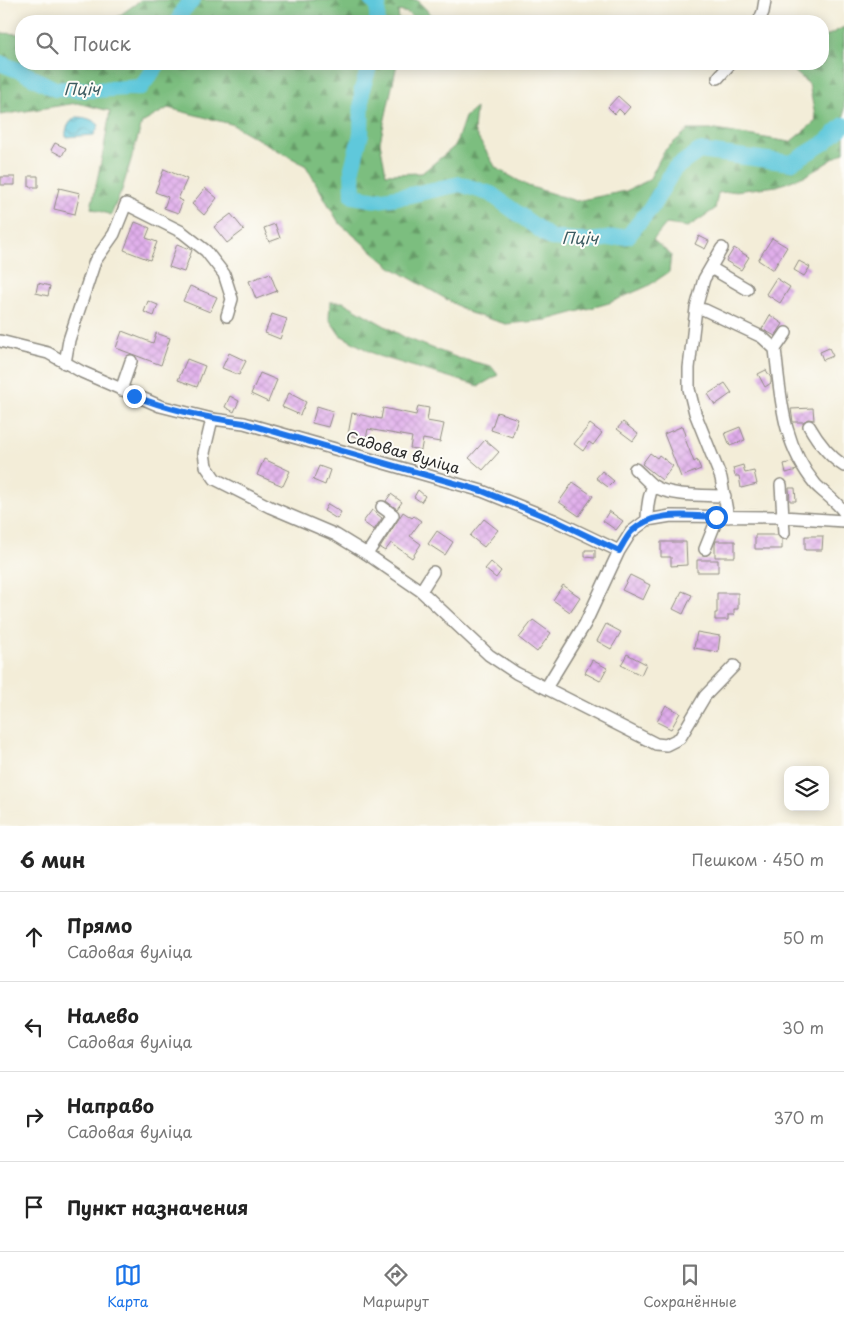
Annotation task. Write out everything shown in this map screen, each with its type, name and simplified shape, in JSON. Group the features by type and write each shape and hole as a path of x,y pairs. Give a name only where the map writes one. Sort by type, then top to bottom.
{"street":[{"path":"762,15 765,0"},
{"path":"718,78 725,70"},
{"path":"65,364 69,340 95,261 114,234 126,204 182,232 206,251 224,274 232,299 227,316"},
{"path":"722,248 704,279 696,308 690,350 689,389 695,413 720,478 728,517"},
{"path":"711,268 747,289"},
{"path":"696,308 705,310 762,337 775,349"},
{"path":"786,333 775,349 785,428 792,446 816,485 839,505 844,512"},
{"name":"Садовая вуліца","path":"0,341 48,353 65,364 160,406 212,419 244,423 482,491 554,520 619,551"},
{"path":"121,390 131,361"},
{"path":"212,419 204,453 206,466 215,479 270,507 336,535 420,591 489,655 516,673 656,744 666,745 680,738 705,696 734,666"},
{"path":"809,426 815,437 827,451 844,466"},
{"path":"635,469 653,486 668,491 685,494 725,496"},
{"path":"781,485 784,533"},
{"path":"647,520 647,506 653,486"},
{"path":"367,554 393,515 382,507"},
{"path":"546,688 585,624 619,551 631,532 647,520 671,516 844,521"},
{"path":"705,549 716,517"},
{"path":"420,591 434,572"}],"green space":[{"path":"141,0 417,0 431,15 410,15 398,11 398,15 120,15"},
{"path":"844,27 844,152 807,175 777,186 718,193 715,209 688,227 666,224 653,240 671,255 669,272 648,286 609,303 547,320 506,324 470,313 391,267 339,223 306,166 231,124 168,108 142,123 122,190 111,215 91,208 110,111 77,103 0,115 0,33 15,34 15,70 396,70 380,142 386,174 422,173 455,146 465,117 476,108 474,131 496,168 528,186 576,201 626,191 649,180 664,151 688,130 716,130 790,142 816,121 809,84 793,70 829,70 829,35"},
{"path":"330,302 343,302 406,338 458,358 491,366 498,375 479,386 378,356 340,335 329,319"}],"water":[{"path":"76,117 94,121 99,125 94,135 66,137 68,126"}],"building":[{"path":"618,96 630,107 624,114 619,109 615,114 608,107"},
{"path":"55,143 66,148 62,156 51,150"},
{"path":"164,169 187,179 178,199 183,201 178,213 164,208 168,197 155,192"},
{"path":"29,176 38,176 38,187 29,187"},
{"path":"1,177 15,177 15,185 1,185"},
{"path":"59,188 80,193 75,214 54,209"},
{"path":"205,188 217,198 204,215 192,204"},
{"path":"231,214 244,230 227,243 214,227"},
{"path":"135,222 150,228 146,238 157,242 150,260 124,250"},
{"path":"275,224 280,238 269,242 264,228"},
{"path":"699,236 709,241 705,249 695,244"},
{"path":"772,238 787,247 773,270 758,260"},
{"path":"177,244 192,250 184,272 169,267"},
{"path":"734,248 749,257 741,270 726,261"},
{"path":"799,261 810,267 804,276 794,270"},
{"path":"270,273 277,291 256,299 249,281"},
{"path":"776,278 790,287 780,303 766,294"},
{"path":"38,283 50,286 48,296 36,293"},
{"path":"190,286 217,297 210,312 183,301"},
{"path":"148,301 158,305 154,316 144,312"},
{"path":"272,314 287,319 280,339 265,333"},
{"path":"770,315 783,324 775,336 762,329"},
{"path":"122,331 153,343 156,333 170,338 161,365 116,348"},
{"path":"829,348 833,356 823,360 820,352"},
{"path":"229,353 246,361 239,375 222,368"},
{"path":"187,359 205,366 197,387 178,380"},
{"path":"766,370 771,378 771,383 765,387 758,374"},
{"path":"260,373 277,380 268,402 251,394"},
{"path":"725,383 732,393 715,405 708,394"},
{"path":"289,393 306,402 300,415 282,407"},
{"path":"230,396 239,401 234,412 225,407"},
{"path":"317,406 333,411 328,427 312,423"},
{"path":"418,406 429,408 427,421 444,424 440,442 423,439 421,450 410,448 412,437 368,429 366,439 348,435 352,413 381,419 383,408 416,415"},
{"path":"813,408 814,420 808,419 803,422 793,422 791,409"},
{"path":"497,412 518,419 512,437 491,430"},
{"path":"623,422 638,434 633,441 617,429"},
{"path":"590,424 602,433 593,445 589,442 583,451 574,444"},
{"path":"683,426 686,435 684,436 694,462 697,460 701,469 681,477 664,434"},
{"path":"740,427 745,440 730,446 725,433"},
{"path":"485,440 499,452 483,470 469,458"},
{"path":"650,453 657,458 659,455 673,466 662,480 642,464"},
{"path":"264,459 290,471 283,486 257,475"},
{"path":"792,462 797,470 786,473 784,464"},
{"path":"743,465 745,473 754,471 757,484 741,488 739,476 735,476 733,468"},
{"path":"319,466 330,470 325,485 313,480"},
{"path":"602,471 614,481 608,487 596,478"},
{"path":"573,482 593,496 579,516 559,502"},
{"path":"789,488 795,488 796,501 790,501"},
{"path":"418,490 425,496 421,502 414,497"},
{"path":"391,494 402,502 397,509 386,501"},
{"path":"328,504 341,512 337,519 324,511"},
{"path":"372,510 382,518 374,530 363,522"},
{"path":"609,511 623,521 616,530 603,521"},
{"path":"403,512 421,521 410,536 421,544 412,558 391,543 385,551 380,548"},
{"path":"484,519 498,530 484,547 470,536"},
{"path":"437,531 453,542 445,555 428,544"},
{"path":"755,535 777,535 782,540 782,549 755,549"},
{"path":"805,536 823,536 822,550 805,550"},
{"path":"716,541 735,541 735,557 715,557"},
{"path":"661,542 686,542 687,565 671,566 671,557 661,557"},
{"path":"585,550 595,550 595,558 585,557"},
{"path":"697,560 718,560 718,572 697,572"},
{"path":"491,562 501,571 496,578 485,569"},
{"path":"630,575 650,585 643,600 622,590"},
{"path":"563,585 580,597 570,612 553,600"},
{"path":"682,591 692,595 683,614 673,609"},
{"path":"717,593 738,593 738,609 734,609 734,615 728,615 728,620 715,620"},
{"path":"533,620 551,633 537,652 519,638"},
{"path":"606,624 621,632 611,649 597,641"},
{"path":"697,632 720,636 718,652 694,648"},
{"path":"627,654 646,664 641,675 621,665"},
{"path":"592,660 607,668 600,681 585,673"},
{"path":"666,705 680,713 671,729 657,722"}],"waterway":[{"name":"Пціч","path":"181,15 193,0"},
{"name":"Пціч","path":"371,0 378,5 377,15"},
{"name":"Пціч","path":"0,63 15,69"},
{"name":"Пціч","path":"18,70 55,89 96,90 141,87 154,70"},
{"name":"Пціч","path":"368,70 362,89 361,134 352,168 353,196 377,200 460,184 491,194 551,238 589,241 628,236 651,208 674,169 699,151 791,163 824,143 844,125"}],"route":[{"path":"134,396 160,406 212,419 244,423 482,491 554,520 619,551 631,532 647,520 671,516 716,517"}]}
